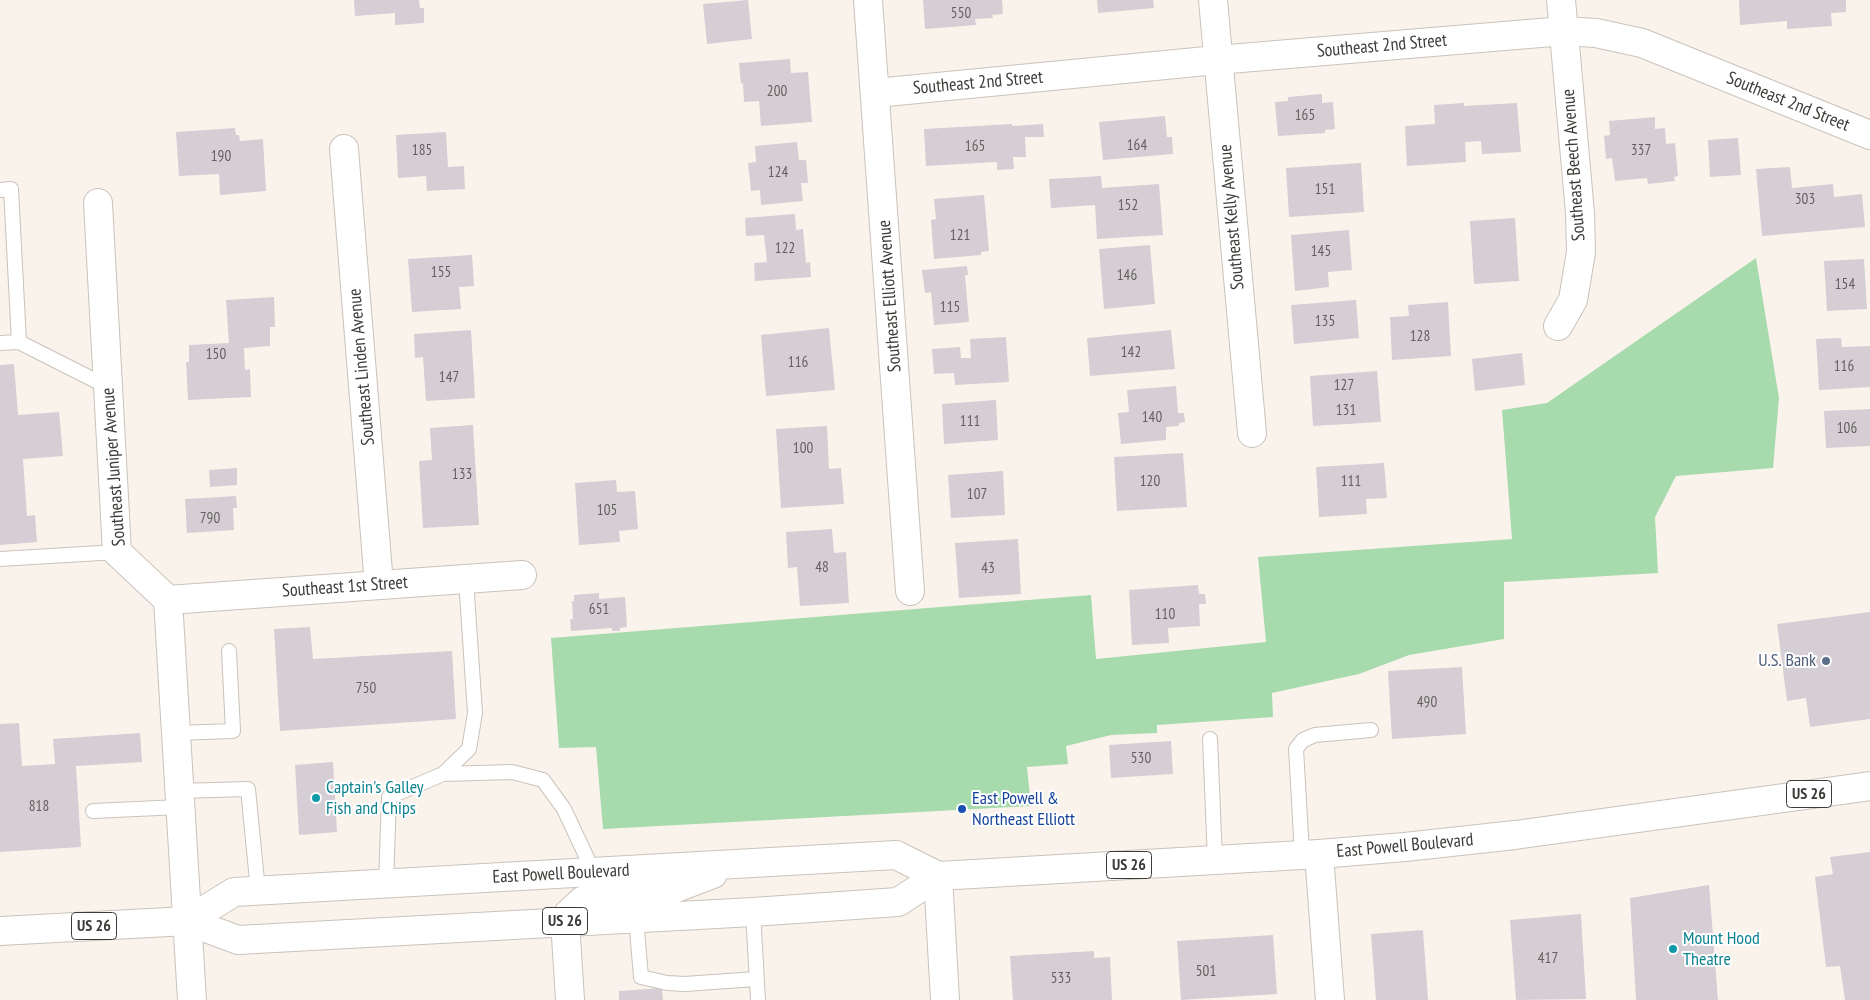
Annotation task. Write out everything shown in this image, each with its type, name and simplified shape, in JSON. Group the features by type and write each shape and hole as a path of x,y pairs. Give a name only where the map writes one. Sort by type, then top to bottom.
{"street":[{"name":"Southeast Elliott Avenue","path":"868,0 910,591"},
{"name":"Southeast Kelly Avenue","path":"1212,0 1252,433"},
{"name":"Southeast Beech Avenue","path":"1558,326 1573,300 1581,252 1580,213 1561,0"},
{"name":"Southeast 2nd Street","path":"876,93 1217,60 1564,31 1596,33 1642,43 1870,135"},
{"name":"Southeast Linden Avenue","path":"344,148 380,585"},
{"name":"Southeast Juniper Avenue","path":"98,203 117,552 168,600"},
{"name":"Southeast 1st Street","path":"168,600 522,575"},
{"path":"168,600 192,1000"},
{"name":"East Powell Boulevard","path":"0,931 187,921 238,940 753,912 898,902 938,876 1311,854 1515,835 1870,786"},
{"path":"1311,854 1330,1000"},
{"name":"East Powell Boulevard","path":"187,921 234,892 896,855 938,876"},
{"path":"570,1000 565,921 568,914 582,901 596,896 671,890 698,881 730,865"},
{"path":"938,876 945,1000"}],"lane":[{"path":"0,190 11,189 19,342"},
{"path":"0,343 19,342 108,387"},
{"path":"0,558 117,552"},
{"path":"386,884 389,797 443,774 469,749 475,713 466,579"},
{"path":"176,733 233,732 229,651"},
{"path":"1311,854 1296,749 1303,740 1316,735 1371,730"},
{"path":"1210,739 1216,860"},
{"path":"443,774 512,772 543,780 564,809 594,873"},
{"path":"93,811 248,789 258,891"},
{"path":"753,912 758,1000"},
{"path":"636,918 641,977 667,983 685,984 756,979"}],"green space":[{"path":"1756,258 1779,398 1773,468 1676,476 1655,517 1658,573 1504,582 1504,639 1409,655 1359,674 1272,693 1273,717 1157,725 1157,733 1111,735 1066,746 1068,764 1027,767 1031,806 603,829 596,747 559,748 551,638 1091,595 1096,659 1266,642 1258,557 1512,539 1502,410 1547,403"}],"building":[{"path":"354,0 419,0 420,8 424,8 424,23 395,25 395,13 355,16"},
{"path":"748,0 752,39 707,44 703,4"},
{"path":"923,0 1002,0 1003,14 992,15 993,18 975,19 976,25 925,29"},
{"path":"1097,0 1153,0 1154,8 1098,13"},
{"path":"1739,0 1846,0 1846,12 1831,13 1832,26 1787,29 1787,21 1740,25"},
{"path":"790,59 791,73 808,72 812,122 761,126 759,101 744,102 739,63"},
{"path":"1322,94 1322,103 1333,102 1335,129 1325,130 1325,133 1278,136 1275,102 1288,101 1288,97"},
{"path":"1464,103 1464,106 1517,103 1521,152 1482,154 1481,141 1465,142 1466,162 1407,166 1405,126 1435,124 1434,105"},
{"path":"1165,116 1167,137 1172,137 1173,154 1103,160 1099,122"},
{"path":"1655,117 1655,129 1665,128 1666,144 1675,143 1678,176 1674,177 1675,181 1648,184 1647,178 1615,181 1612,158 1606,159 1604,136 1610,135 1609,121"},
{"path":"1012,124 1012,126 1043,124 1044,137 1025,137 1026,157 1013,157 1014,169 997,170 997,162 926,166 924,129"},
{"path":"235,128 236,135 239,135 240,141 263,139 266,191 220,195 219,174 179,176 176,132"},
{"path":"446,132 448,167 464,166 465,189 427,191 426,176 398,178 396,135"},
{"path":"1738,138 1741,175 1710,177 1708,140"},
{"path":"797,142 799,160 806,160 808,183 801,183 803,201 761,205 760,190 751,191 748,163 756,162 755,146"},
{"path":"1361,163 1364,212 1289,217 1286,168"},
{"path":"1790,167 1792,188 1833,184 1834,197 1862,194 1865,227 1762,236 1756,169"},
{"path":"1101,176 1102,188 1159,184 1163,235 1097,239 1095,205 1051,208 1049,179"},
{"path":"984,195 989,251 981,252 981,255 934,259 931,220 936,219 934,199"},
{"path":"795,214 796,230 803,229 806,263 810,262 811,277 755,281 754,263 767,262 764,235 746,236 745,218"},
{"path":"1515,218 1519,281 1474,284 1470,221"},
{"path":"1349,230 1352,270 1328,272 1329,287 1295,291 1291,235"},
{"path":"1150,245 1155,304 1104,309 1099,249"},
{"path":"472,255 474,286 459,287 461,309 412,312 408,259"},
{"path":"1864,259 1867,309 1827,311 1824,261"},
{"path":"967,266 968,275 965,275 969,322 934,325 931,292 925,293 922,270"},
{"path":"274,297 275,327 270,327 270,346 244,348 245,370 250,369 251,397 188,400 186,362 189,362 189,345 229,343 226,300"},
{"path":"1356,300 1359,338 1294,344 1291,305"},
{"path":"1448,302 1451,356 1392,360 1390,317 1409,316 1408,305"},
{"path":"829,328 835,390 766,396 761,335"},
{"path":"471,330 475,398 426,401 423,357 415,358 414,334"},
{"path":"1171,330 1175,369 1090,376 1087,338"},
{"path":"1006,337 1009,382 955,385 954,373 934,374 932,349 960,347 961,358 971,358 970,339"},
{"path":"1841,338 1842,347 1870,346 1870,387 1819,390 1816,339"},
{"path":"1522,353 1525,385 1475,391 1472,359"},
{"path":"14,364 18,415 59,412 63,456 23,459 27,516 35,515 37,542 0,545 0,365"},
{"path":"1377,371 1381,422 1313,426 1310,376"},
{"path":"1176,386 1178,413 1184,413 1185,422 1179,423 1179,426 1166,427 1166,440 1121,444 1118,413 1129,412 1127,390"},
{"path":"996,400 998,440 944,444 942,404"},
{"path":"1870,409 1870,446 1826,448 1824,411"},
{"path":"473,425 479,525 423,528 419,461 432,460 430,428"},
{"path":"827,426 829,469 841,468 844,504 781,508 776,429"},
{"path":"1183,453 1187,507 1117,511 1114,457"},
{"path":"1384,463 1387,498 1366,499 1367,514 1319,517 1316,467"},
{"path":"237,468 237,485 210,487 209,470"},
{"path":"1003,471 1005,515 951,518 948,475"},
{"path":"616,480 617,492 635,491 638,529 619,531 620,542 579,545 575,483"},
{"path":"236,496 237,508 233,508 234,530 187,533 185,499"},
{"path":"832,529 834,553 846,552 849,603 800,606 797,567 788,568 786,532"},
{"path":"1018,539 1021,594 959,598 955,543"},
{"path":"1198,585 1199,594 1205,594 1206,604 1199,604 1200,626 1168,628 1169,643 1132,645 1129,590"},
{"path":"599,593 599,599 625,597 627,627 620,628 620,631 612,631 612,628 571,631 570,619 573,619 572,601 574,601 574,595"},
{"name":"U.S. Bank","path":"1870,612 1870,719 1810,727 1806,698 1787,701 1777,624"},
{"path":"310,627 313,659 452,651 456,719 280,731 274,629"},
{"path":"1462,667 1466,734 1392,739 1388,671"},
{"path":"19,723 22,766 55,764 53,739 140,733 142,762 76,766 81,847 0,852 0,724"},
{"path":"1171,741 1173,774 1111,778 1109,745"},
{"name":"Captain's Galley Fish and Chips","path":"333,762 337,832 299,835 295,765"},
{"path":"1870,852 1870,1000 1845,1000 1840,966 1826,967 1815,877 1833,874 1830,857"},
{"name":"Mount Hood Theatre","path":"1709,885 1718,1000 1636,1000 1630,898"},
{"path":"1581,914 1586,999 1516,1000 1510,920"},
{"path":"1423,930 1428,1000 1376,1000 1371,934"},
{"path":"1273,935 1277,994 1181,1000 1177,941"},
{"path":"1094,951 1094,958 1110,957 1112,1000 1013,1000 1010,956"},
{"path":"662,988 663,1000 619,1000 619,991"}],"place":[{"name":"U.S. Bank","path":"1826,661"},
{"name":"Captain's Galley Fish and Chips","path":"316,798"},
{"name":"East Powell & Northeast Elliott","path":"962,809"},
{"name":"Mount Hood Theatre","path":"1673,949"}]}
